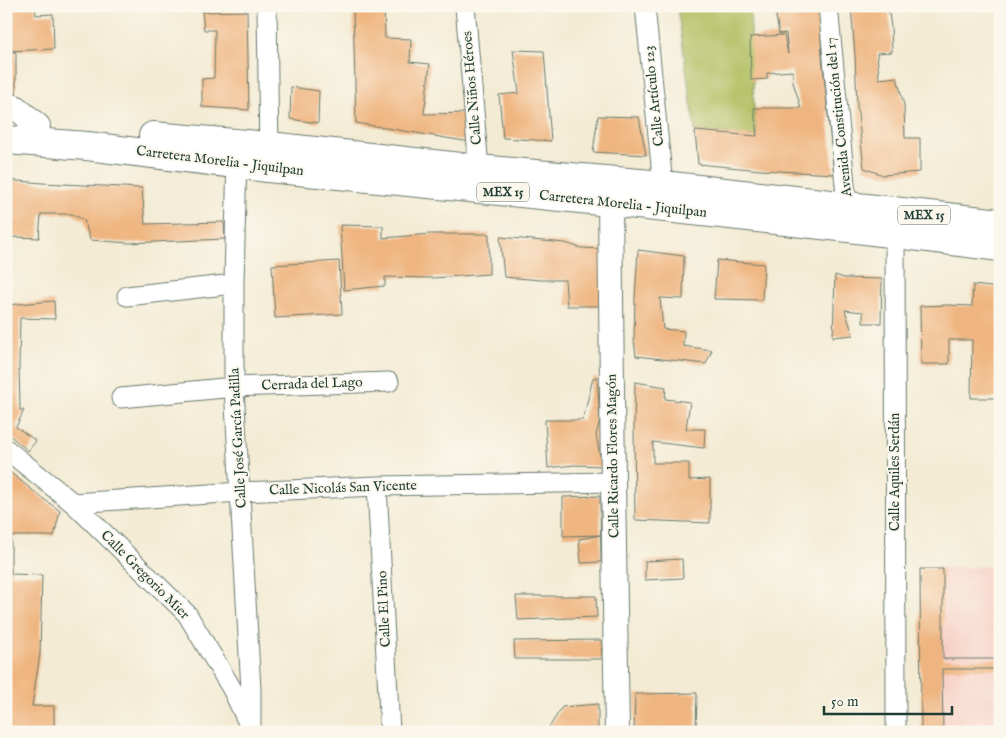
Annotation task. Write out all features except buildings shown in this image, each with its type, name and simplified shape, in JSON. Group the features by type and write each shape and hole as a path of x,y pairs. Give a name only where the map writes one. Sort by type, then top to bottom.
{"main road":[{"name":"Carretera Morelia - Jiquilpan","path":"6,122 202,139 237,154"},
{"name":"Carretera Morelia - Jiquilpan","path":"6,140 237,154 848,217 895,223 1000,247"},
{"path":"6,157 87,146"},
{"name":"Carretera Morelia - Jiquilpan","path":"269,157 479,169 614,192 663,185 848,217"},
{"name":"Carretera Morelia - Jiquilpan","path":"895,223 1000,223"}],"street":[{"path":"267,6 269,157"},
{"name":"Calle Niños Héroes","path":"465,6 479,169"},
{"name":"Calle Artículo 123","path":"645,6 663,185"},
{"name":"Avenida Constitución del 17","path":"828,6 848,217"},
{"path":"6,105 15,107 38,126"},
{"name":"Calle José García Padilla","path":"237,154 234,387 251,690 250,730"},
{"name":"Calle Ricardo Flores Magón","path":"614,192 613,482 617,732"},
{"name":"Calle Aquiles Serdán","path":"895,223 896,732"},
{"path":"127,296 234,284"},
{"name":"Cerrada del Lago","path":"120,398 234,387 389,382"},
{"name":"Calle Gregorio Mier","path":"6,449 73,503 187,614 232,689 250,730"},
{"name":"Calle Nicolás San Vicente","path":"73,503 240,492 377,486 613,482"},
{"name":"Calle El Pino","path":"377,486 390,732"}],"shaded area":[{"path":"1000,566 1000,732 921,732 920,569"}],"green space":[{"path":"677,6 750,6 757,136 695,131"}]}
